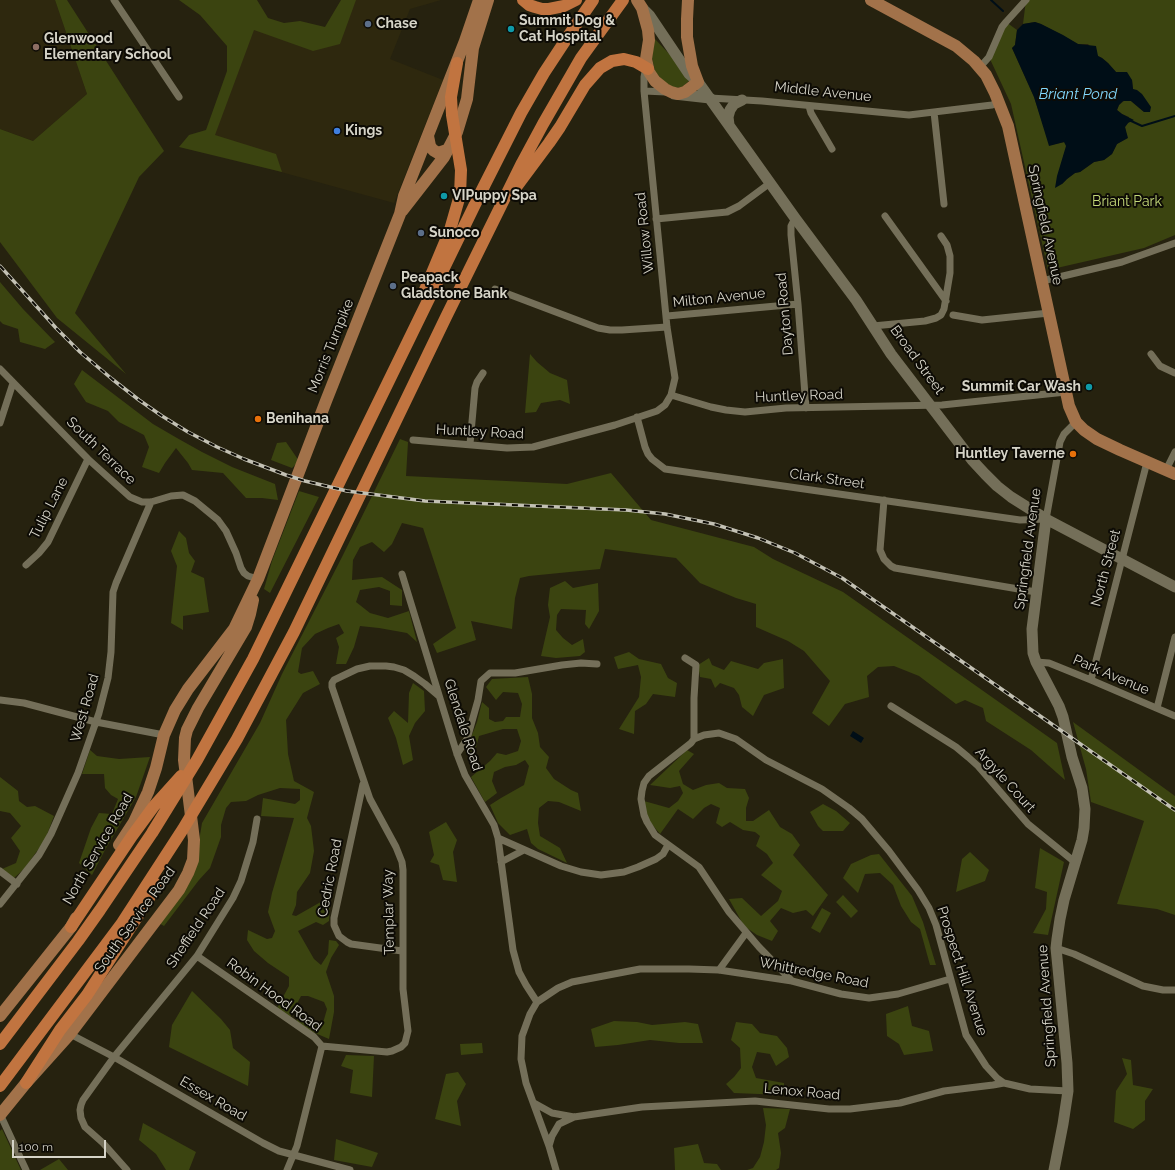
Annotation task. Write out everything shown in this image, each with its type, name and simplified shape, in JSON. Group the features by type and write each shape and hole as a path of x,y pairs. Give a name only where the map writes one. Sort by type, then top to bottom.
{"highway":[{"path":"523,0 529,5 542,9 549,9 564,6 576,0"},
{"path":"0,1044 100,910 152,833 177,786 197,760 253,659 521,113 544,73 593,0"},
{"path":"0,1086 122,923 200,802 237,739 294,632 499,209 543,124 581,58 623,0"},
{"path":"499,209 549,143 585,85 600,68 612,61 624,59 636,62 648,69"},
{"path":"362,436 450,230 456,212 460,195 461,170 451,97 456,63"},
{"path":"71,927 154,806 177,786"},
{"path":"26,1083 148,900 183,829"}],"main road":[{"name":"Morris Turnpike","path":"258,579 323,407 400,214 404,196 479,0"},
{"name":"Morris Turnpike","path":"400,214 447,150 456,135 467,99 474,43 488,0"},
{"name":"Broad Street","path":"688,0 687,31 692,66 698,82"},
{"name":"Springfield Avenue","path":"871,0 956,46 970,57 980,67 999,102 1008,126 1069,406 1076,422"},
{"name":"Broad Street","path":"640,4 650,16 689,74 698,82 710,98 795,218 856,300 891,354 972,460 989,478 1011,497 1046,519 1175,587"},
{"path":"640,4 648,30 646,59 648,69 652,77 664,89 674,94 684,92 698,82"},
{"name":"Middle Avenue","path":"674,94 710,98"},
{"path":"729,125 728,117 730,110 734,104 742,100"},
{"path":"428,136 430,146 433,150 438,153 447,150"},
{"path":"1076,422 1084,430 1096,438 1170,472"},
{"name":"Springfield Avenue","path":"1046,519 1036,592 1032,642 1036,662 1059,706 1063,717 1072,757 1082,788 1085,809 1084,828 1076,863 1064,900 1056,948 1067,1063 1068,1090 1054,1170"},
{"name":"North Service Road","path":"0,1016 71,927 134,822 148,792 156,768 164,735 180,700 234,629 258,579"},
{"name":"South Service Road","path":"0,1114 70,1034 179,890 188,873 193,860 194,840 184,760 185,738 187,730 198,708 246,627 258,579"}],"street":[{"path":"114,0 179,98"},
{"path":"980,67 989,57 1002,27 1026,0"},
{"name":"Willow Road","path":"648,69 645,72 644,77 644,91 656,219 675,378 671,395"},
{"name":"Middle Avenue","path":"644,91 674,94"},
{"name":"Middle Avenue","path":"710,98 902,115 992,105 999,102"},
{"path":"809,106 811,114 832,149"},
{"path":"934,112 944,204"},
{"path":"656,219 727,212 739,206 770,183"},
{"path":"885,216 946,301"},
{"name":"Dayton Road","path":"795,218 791,226 791,236 806,408"},
{"path":"873,326 931,320 941,315 946,301 950,273 950,256 947,245 941,236"},
{"path":"1042,281 1122,262 1175,243"},
{"name":"Milton Avenue","path":"495,289 598,328 622,330 668,327"},
{"name":"Milton Avenue","path":"667,316 798,304"},
{"path":"953,315 982,320 1049,313"},
{"path":"1151,354 1160,366 1175,373"},
{"name":"South Terrace","path":"0,369 88,459 130,497 142,502 151,502 171,496 183,495 195,500 218,520 226,531 244,573 258,579"},
{"path":"470,444 475,388 483,373"},
{"path":"0,423 14,383"},
{"name":"Huntley Road","path":"413,440 507,448 533,447 615,425 651,413 665,405 671,395 711,407 745,412 786,408 931,406 1066,392"},
{"name":"Clark Street","path":"637,417 648,454 665,469 1020,520 1046,519"},
{"name":"Springfield Avenue","path":"1046,519 1060,442 1064,434 1076,422"},
{"path":"1170,472 1175,452"},
{"name":"Tulip Lane","path":"26,565 48,542 88,459"},
{"name":"North Street","path":"1090,680 1147,462"},
{"path":"884,500 880,550 884,559 891,566 895,568 1036,592"},
{"name":"West Road","path":"0,904 39,855 51,834 78,773 96,722 108,678 111,652 113,592 151,502"},
{"name":"Glendale Road","path":"402,574 457,754 465,775 494,825 498,838 513,950 519,972 537,1002"},
{"path":"1157,708 1175,637"},
{"path":"685,658 696,665 694,739"},
{"name":"Park Avenue","path":"1036,662 1049,663 1175,716"},
{"path":"457,754 467,739 478,700 481,681 490,673 515,673 562,665 597,664"},
{"name":"Templar Way","path":"322,1046 387,1052 397,1049 405,1043 408,1032 403,989 402,862 396,847 370,799 332,687 332,683 334,680 356,669 370,666 394,666 414,676 439,696"},
{"path":"0,700 24,703 96,722 164,735"},
{"name":"Argyle Court","path":"891,706 956,747 968,757 978,766 1028,824 1076,863"},
{"name":"Prospect Hill Avenue","path":"792,981 746,933 729,912 699,866 655,835 644,815 642,791 648,776 691,743 694,739 704,735 719,734 736,739 766,760 822,789 862,819 889,851 918,890 929,908 936,925 966,1035 974,1049 992,1073 1004,1083"},
{"name":"Cedric Road","path":"364,783 334,918 334,925 339,936 351,944 402,952"},
{"name":"Sheffield Road","path":"127,1170 103,1143 85,1127 81,1118 80,1110 83,1100 114,1057 197,956 233,898 242,881 253,842 257,819"},
{"path":"498,838 561,866 581,872 606,875 624,872 656,859 663,854 668,845"},
{"path":"501,862 524,850"},
{"path":"0,871 17,884"},
{"path":"719,970 746,933"},
{"path":"1056,948 1074,954 1143,986 1163,990 1175,990"},
{"name":"Robin Hood Road","path":"197,956 314,1037 322,1046 297,1146 287,1170"},
{"name":"Whittredge Road","path":"556,1170 523,1070 521,1046 522,1036 526,1024 537,1002 558,988 572,982 640,969 666,968 719,970 792,981 840,994 869,998 898,994 950,979"},
{"name":"Essex Road","path":"70,1034 114,1057 279,1151 350,1170"},
{"name":"Lenox Road","path":"534,1103 552,1113 574,1117 642,1107 755,1101 829,1109 850,1109 900,1103 944,1091 1004,1083 1030,1089 1068,1090"},
{"path":"0,1114 26,1170"},
{"path":"549,1146 552,1136 559,1124 574,1117"}],"shaded area":[{"name":"Glenwood Elementary School","path":"0,0 55,0 87,94 33,141 0,129"},
{"path":"344,0 441,0 410,9 390,59 443,80 394,203 201,150 253,17 335,38"}],"green space":[{"path":"55,0 67,0 164,151 139,177 75,313 126,374 57,318 0,242 0,129 33,141 87,94"},
{"path":"179,0 257,0 268,18 284,23 300,21 325,27 341,0 356,0 340,44 313,51 254,30 215,135 276,154 282,172 179,147 189,135 206,130 227,71 227,46 200,15"},
{"name":"Briant Park","path":"1026,0 1175,0 1175,235 1144,248 1048,270 1011,104 989,57 1006,22 1017,30 1015,45 1012,48 1034,97 1050,145 1065,142 1067,146 1063,158 1062,184 1075,173 1080,172 1094,162 1104,160 1112,154 1117,144 1127,138 1125,127 1128,123 1129,117 1117,110 1119,105 1124,101 1131,101 1144,112 1133,89 1132,80 1116,72 1108,63 1098,56 1088,44 1078,44 1035,22 1023,24"},
{"path":"655,39 673,58 689,81 682,87 675,88 664,83 655,71 652,58"},
{"path":"0,282 23,309 55,342 45,349 20,342 18,329 3,324 0,321"},
{"path":"530,354 550,373 567,380 570,404 560,400 541,403 536,412 525,413"},
{"path":"82,370 153,424 232,467 275,484 278,500 246,498 223,473 192,470 176,448 159,473 142,467 149,447 144,435 119,422 108,411 86,402 74,384"},
{"path":"400,439 408,442 406,476 567,484 611,473 651,520 754,547 773,559 843,592 1057,743 1065,780 1031,750 986,721 983,708 965,700 956,704 919,676 894,666 878,667 867,676 869,697 845,704 829,726 812,713 830,681 804,651 788,641 756,627 756,604 736,598 700,583 676,558 605,549 600,569 520,578 515,598 512,629 471,621 476,640 437,653 433,644 456,628 423,528 402,523 392,544 384,552 372,542 360,547 353,560 352,580 382,577 402,590 402,606 390,605 390,591 379,587 360,590 356,602 370,613 388,618 409,611 417,642 407,633 360,626 354,647 346,664 336,664 339,647 336,638 344,633 339,624 315,634 302,648 298,672 301,674 313,671 320,684 303,693 286,720 288,754 294,781 314,792 307,818 311,826 314,851 310,873 297,892 296,905 292,915 296,916 326,899 330,904 329,921 323,925 316,922 298,931 314,959 321,965 328,954 329,940 336,941 339,945 331,958 326,972 334,996 334,1012 329,1039 315,1033 296,1022 300,1016 305,1017 318,1025 323,1023 327,1009 324,1002 308,996 301,996 290,1017 277,1008 289,986 289,977 268,963 254,951 247,940 248,930 267,939 272,938 275,931 268,912 272,893 294,818 261,816 263,798 295,804 300,800 300,789 280,788 258,795 246,801 231,802 226,808 221,825 221,837 210,868 164,926 157,922 197,853 202,823 260,723 282,674"},
{"path":"286,442 299,461 292,468 271,460 277,443"},
{"path":"299,491 319,497 270,593 264,589 272,561"},
{"path":"179,531 186,538 189,553 195,561 191,572 204,578 209,612 183,616 183,630 171,623 177,566 171,551"},
{"path":"565,581 573,588 598,583 599,611 589,629 585,624 586,610 561,609 557,615 556,630 572,645 583,639 585,652 580,656 556,658 541,656 550,617 548,605 550,588"},
{"path":"629,652 639,659 661,664 668,678 677,683 675,697 653,694 646,704 635,711 634,734 619,729 639,697 641,677 638,665 618,669 614,657"},
{"path":"709,658 712,665 724,670 731,661 758,669 764,663 783,659 784,688 764,695 753,716 742,707 739,695 734,688 720,683 715,688 711,679 700,677 698,665"},
{"path":"528,677 532,694 532,718 538,733 540,747 549,757 546,768 554,779 578,793 581,811 559,802 548,801 539,808 538,823 540,836 560,848 567,863 538,849 531,843 527,829 510,835 498,823 490,805 524,785 529,766 525,760 516,765 505,767 494,772 492,781 497,793 485,802 471,777 497,753 506,755 518,751 521,741 517,729 503,729 479,736 474,755 465,753 477,722 482,702 489,708 489,719 495,722 503,721 506,717 520,717 522,704 518,693 503,692 496,700 486,687 492,679"},
{"path":"413,683 424,691 425,711 415,723 409,736 413,760 403,765 396,738 388,718 394,711 408,723 409,693"},
{"path":"1073,722 1175,796 1175,915 1157,909 1117,904 1144,821 1091,802 1086,769"},
{"path":"90,750 97,756 119,759 150,757 136,797 92,875 79,863 91,828 99,813 112,814 118,799 111,795 105,788 104,774 82,774"},
{"path":"687,750 694,754 679,771 683,784 693,790 706,785 719,783 727,788 745,789 749,798 746,808 746,821 753,821 769,810 780,827 792,834 800,845 793,855 828,895 813,916 806,910 793,913 781,908 770,921 778,931 772,941 757,935 744,926 729,899 742,898 761,916 778,901 782,891 761,875 773,863 767,854 756,846 760,836 755,832 743,830 730,822 722,827 716,823 720,808 711,804 704,808 693,819 678,809 660,834 646,817 644,801 669,808 678,801 683,793 680,786 670,788 650,785"},
{"path":"0,777 18,791 19,801 27,807 35,806 54,816 45,840 24,869 14,878 2,869 16,863 20,851 11,838 21,826 10,813 0,811"},
{"path":"823,804 836,811 850,823 843,831 823,831 818,826 810,812"},
{"path":"446,822 457,840 453,852 457,882 443,880 439,865 430,862 434,855 429,832"},
{"path":"1040,848 1064,862 1048,935 1033,933 1046,909 1047,892 1035,888"},
{"path":"970,852 989,870 985,881 956,892 962,859"},
{"path":"879,854 912,896 923,922 936,965 930,965 920,929 911,922 901,906 893,885 880,873 865,874 858,893 843,878 851,864 871,855"},
{"path":"843,895 858,911 851,918 836,902"},
{"path":"822,908 831,913 820,933 811,928"},
{"path":"192,991 221,1019 230,1030 233,1048 250,1062 248,1086 169,1047 172,1025"},
{"path":"908,1006 912,1026 929,1031 933,1051 904,1055 899,1044 887,1036 886,1014"},
{"path":"614,1021 637,1022 652,1025 685,1022 698,1024 703,1043 679,1043 650,1040 595,1047 591,1029"},
{"path":"736,1022 752,1024 760,1033 777,1036 787,1048 789,1057 776,1066 770,1054 757,1052 752,1067 756,1078 784,1083 784,1095 734,1093 726,1084 741,1068 740,1048 731,1040"},
{"path":"482,1043 483,1053 461,1055 460,1044"},
{"path":"346,1055 374,1056 372,1097 350,1093 353,1070 341,1066"},
{"path":"1122,1058 1131,1060 1133,1085 1153,1089 1145,1101 1145,1120 1133,1129 1114,1122 1116,1091 1127,1074"},
{"path":"458,1072 466,1084 457,1101 461,1126 435,1119 446,1074"},
{"path":"763,1108 790,1109 785,1128 778,1133 781,1153 779,1168 776,1170 747,1170 753,1168 760,1157 764,1142 766,1125"},
{"path":"143,1123 196,1152 189,1170 166,1170 156,1154 139,1140"},
{"path":"2,1129 21,1170 0,1170 0,1131"},
{"path":"336,1139 378,1153 372,1167 334,1160"},
{"path":"698,1144 704,1163 717,1164 721,1170 675,1170 674,1148"},
{"path":"59,1159 68,1170 40,1170"}],"water":[{"name":"Briant Pond","path":"1035,22 1078,44 1096,46 1098,56 1108,63 1116,72 1127,72 1132,80 1133,89 1142,94 1151,107 1150,112 1144,112 1131,101 1123,101 1117,110 1134,120 1128,123 1125,127 1128,138 1117,144 1112,154 1104,160 1094,162 1080,172 1075,173 1055,188 1066,146 1064,142 1049,146 1034,97 1012,48 1015,45 1017,30 1023,24"},
{"path":"853,731 864,738 861,743 850,736"}],"waterway":[{"path":"991,0 1003,11"},
{"path":"1129,120 1142,126 1175,116"}],"railway":[{"path":"0,266 56,328 80,352 139,400 188,432 217,447 286,475 347,491 425,501 626,510 665,514 714,524 758,538 795,553 842,578 1175,810"}],"place":[{"name":"Chase","path":"368,24"},
{"name":"Summit Dog & Cat Hospital","path":"511,29"},
{"name":"Glenwood Elementary School","path":"36,47"},
{"name":"Kings","path":"337,131"},
{"name":"VIPuppy Spa","path":"444,196"},
{"name":"Sunoco","path":"421,233"},
{"name":"Peapack Gladstone Bank","path":"393,286"},
{"name":"Summit Car Wash","path":"1089,387"},
{"name":"Benihana","path":"258,419"},
{"name":"Huntley Taverne","path":"1073,454"}]}
